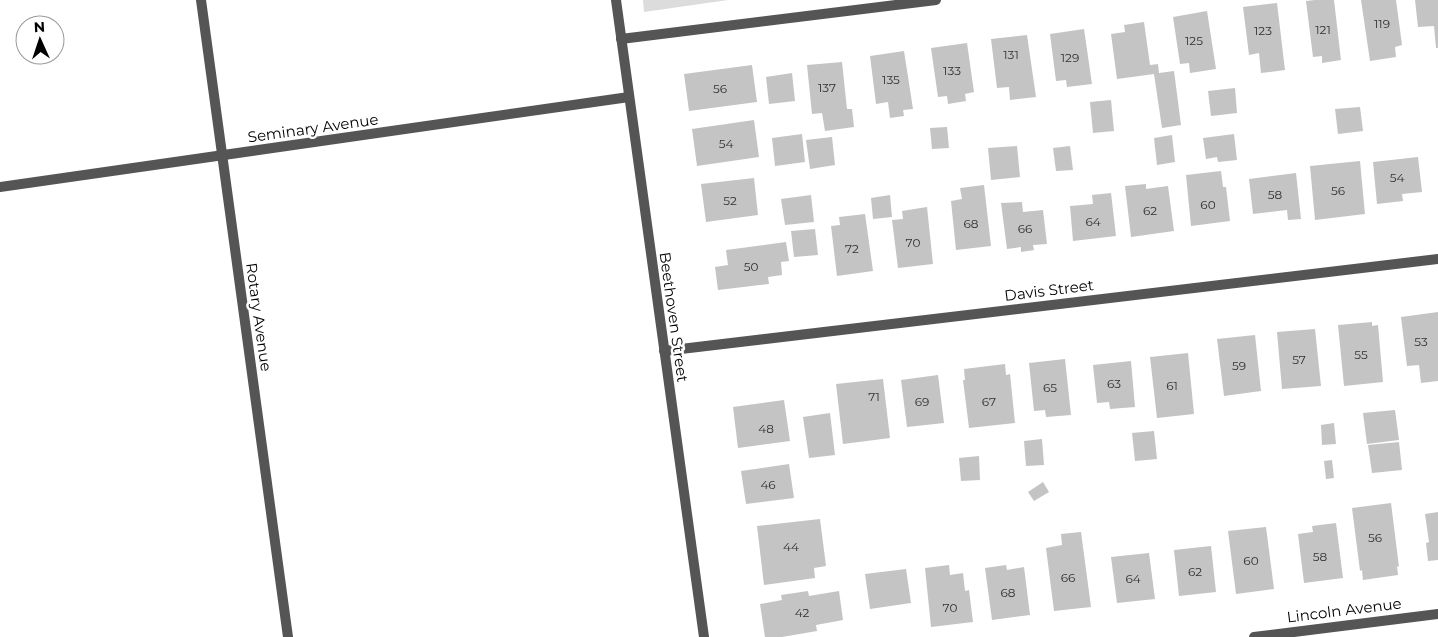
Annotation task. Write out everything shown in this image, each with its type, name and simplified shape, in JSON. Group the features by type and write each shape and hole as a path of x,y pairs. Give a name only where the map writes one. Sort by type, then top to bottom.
{"street":[{"name":"Rotary Avenue","path":"201,0 288,637"},
{"name":"Beethoven Street","path":"616,0 704,637"},
{"path":"621,39 936,0"},
{"name":"Seminary Avenue","path":"0,187 629,98"},
{"name":"Davis Street","path":"664,351 1438,259"},
{"name":"Lincoln Avenue","path":"1254,637 1438,614"}],"shaded area":[{"path":"643,0 728,0 644,12"}],"building":[{"path":"1334,0 1341,60 1322,63 1322,56 1313,57 1306,1"},
{"path":"1361,0 1396,0 1402,45 1395,47 1396,57 1370,61"},
{"path":"1415,0 1438,0 1438,48 1436,48 1434,26 1418,27"},
{"path":"1277,3 1285,70 1261,73 1259,53 1249,55 1243,7"},
{"path":"1207,11 1216,69 1190,73 1189,63 1180,64 1173,17"},
{"path":"1144,22 1150,65 1158,64 1159,73 1174,71 1181,125 1162,128 1154,74 1117,79 1111,34 1125,32 1124,25"},
{"path":"1084,29 1092,84 1067,87 1066,80 1056,81 1050,34"},
{"path":"1027,35 1036,97 1010,100 1009,87 997,88 991,39"},
{"path":"967,43 974,92 965,94 966,101 948,104 947,96 938,97 931,48"},
{"path":"904,51 913,109 903,110 904,116 890,118 888,102 876,104 870,56"},
{"path":"842,62 847,109 852,109 854,127 825,131 822,113 812,114 807,65"},
{"path":"752,65 757,102 689,111 684,74"},
{"path":"792,73 795,101 769,104 766,77"},
{"path":"1235,88 1237,113 1211,116 1208,91"},
{"path":"1111,100 1114,131 1093,133 1090,102"},
{"path":"1360,107 1363,131 1338,134 1335,109"},
{"path":"754,120 759,157 697,166 692,129"},
{"path":"947,127 949,148 932,149 930,128"},
{"path":"802,134 805,162 775,166 772,138"},
{"path":"1234,134 1237,160 1218,162 1217,157 1206,159 1203,138"},
{"path":"1172,135 1175,162 1157,165 1154,138"},
{"path":"832,137 835,165 810,169 806,140"},
{"path":"1017,146 1020,177 991,180 988,148"},
{"path":"1070,146 1073,170 1056,171 1053,148"},
{"path":"1418,157 1422,192 1402,194 1403,201 1377,204 1373,162"},
{"path":"1360,161 1365,214 1315,220 1310,166"},
{"path":"1221,171 1223,187 1226,187 1230,221 1191,226 1186,175"},
{"path":"1296,173 1301,219 1288,220 1287,210 1253,214 1249,179"},
{"path":"754,178 758,215 706,222 701,184"},
{"path":"1146,184 1146,189 1168,186 1174,231 1131,237 1125,186"},
{"path":"984,185 991,246 956,250 951,201 962,199 960,188"},
{"path":"1111,193 1116,236 1073,241 1070,206 1093,204 1092,195"},
{"path":"811,195 814,222 785,225 781,199"},
{"path":"890,195 892,217 873,219 871,198"},
{"path":"1022,202 1023,212 1043,210 1047,244 1033,245 1034,250 1021,252 1021,247 1007,249 1001,203"},
{"path":"927,207 933,264 898,268 892,220 903,219 902,211"},
{"path":"865,214 873,271 837,276 831,226 840,225 839,217"},
{"path":"815,229 818,255 794,257 791,231"},
{"path":"786,242 789,261 781,262 782,275 768,277 769,284 718,290 715,267 728,265 726,250"},
{"path":"1438,312 1438,381 1421,383 1419,365 1407,366 1401,317"},
{"path":"1372,322 1372,326 1378,325 1383,382 1344,386 1338,325"},
{"path":"1315,329 1321,386 1282,389 1277,332"},
{"path":"1255,335 1261,391 1224,396 1217,339"},
{"path":"1188,353 1194,414 1157,418 1150,357"},
{"path":"1065,359 1071,415 1046,417 1045,410 1034,411 1029,363"},
{"path":"1131,361 1135,407 1110,409 1109,402 1097,403 1093,365"},
{"path":"1005,364 1006,375 1010,374 1015,423 969,428 963,380 965,380 964,369"},
{"path":"938,375 944,423 907,427 901,380"},
{"path":"883,379 890,438 843,444 836,384"},
{"path":"784,400 790,441 738,448 733,407"},
{"path":"1395,410 1399,440 1367,444 1363,413"},
{"path":"830,413 835,455 809,458 803,417"},
{"path":"1334,423 1336,444 1322,445 1321,425"},
{"path":"1154,431 1157,459 1135,461 1132,433"},
{"path":"1042,439 1044,465 1026,466 1024,441"},
{"path":"1399,442 1402,470 1372,473 1368,445"},
{"path":"979,456 980,480 961,481 959,458"},
{"path":"1332,460 1334,478 1326,479 1324,461"},
{"path":"789,464 794,498 746,504 741,471"},
{"path":"1043,482 1049,492 1034,501 1028,492"},
{"path":"1391,503 1399,567 1397,566 1398,575 1363,580 1362,570 1360,571 1352,508"},
{"path":"1438,512 1438,560 1428,561 1426,543 1429,542 1425,514"},
{"path":"820,519 826,566 814,568 815,578 764,585 757,526"},
{"path":"1336,523 1343,578 1304,583 1298,534 1313,532 1312,526"},
{"path":"1266,527 1274,589 1236,594 1228,531"},
{"path":"1081,532 1091,607 1054,611 1046,548 1062,545 1061,534"},
{"path":"1211,546 1216,592 1179,596 1174,550"},
{"path":"1149,553 1155,599 1117,603 1111,557"},
{"path":"949,565 950,575 963,573 965,591 969,590 973,622 931,627 925,568"},
{"path":"1006,565 1007,570 1024,567 1030,615 992,620 985,568"},
{"path":"906,569 911,603 870,609 865,574"},
{"path":"808,591 809,596 839,591 843,620 816,625 817,631 782,637 765,637 760,604 782,600 781,595"}]}
